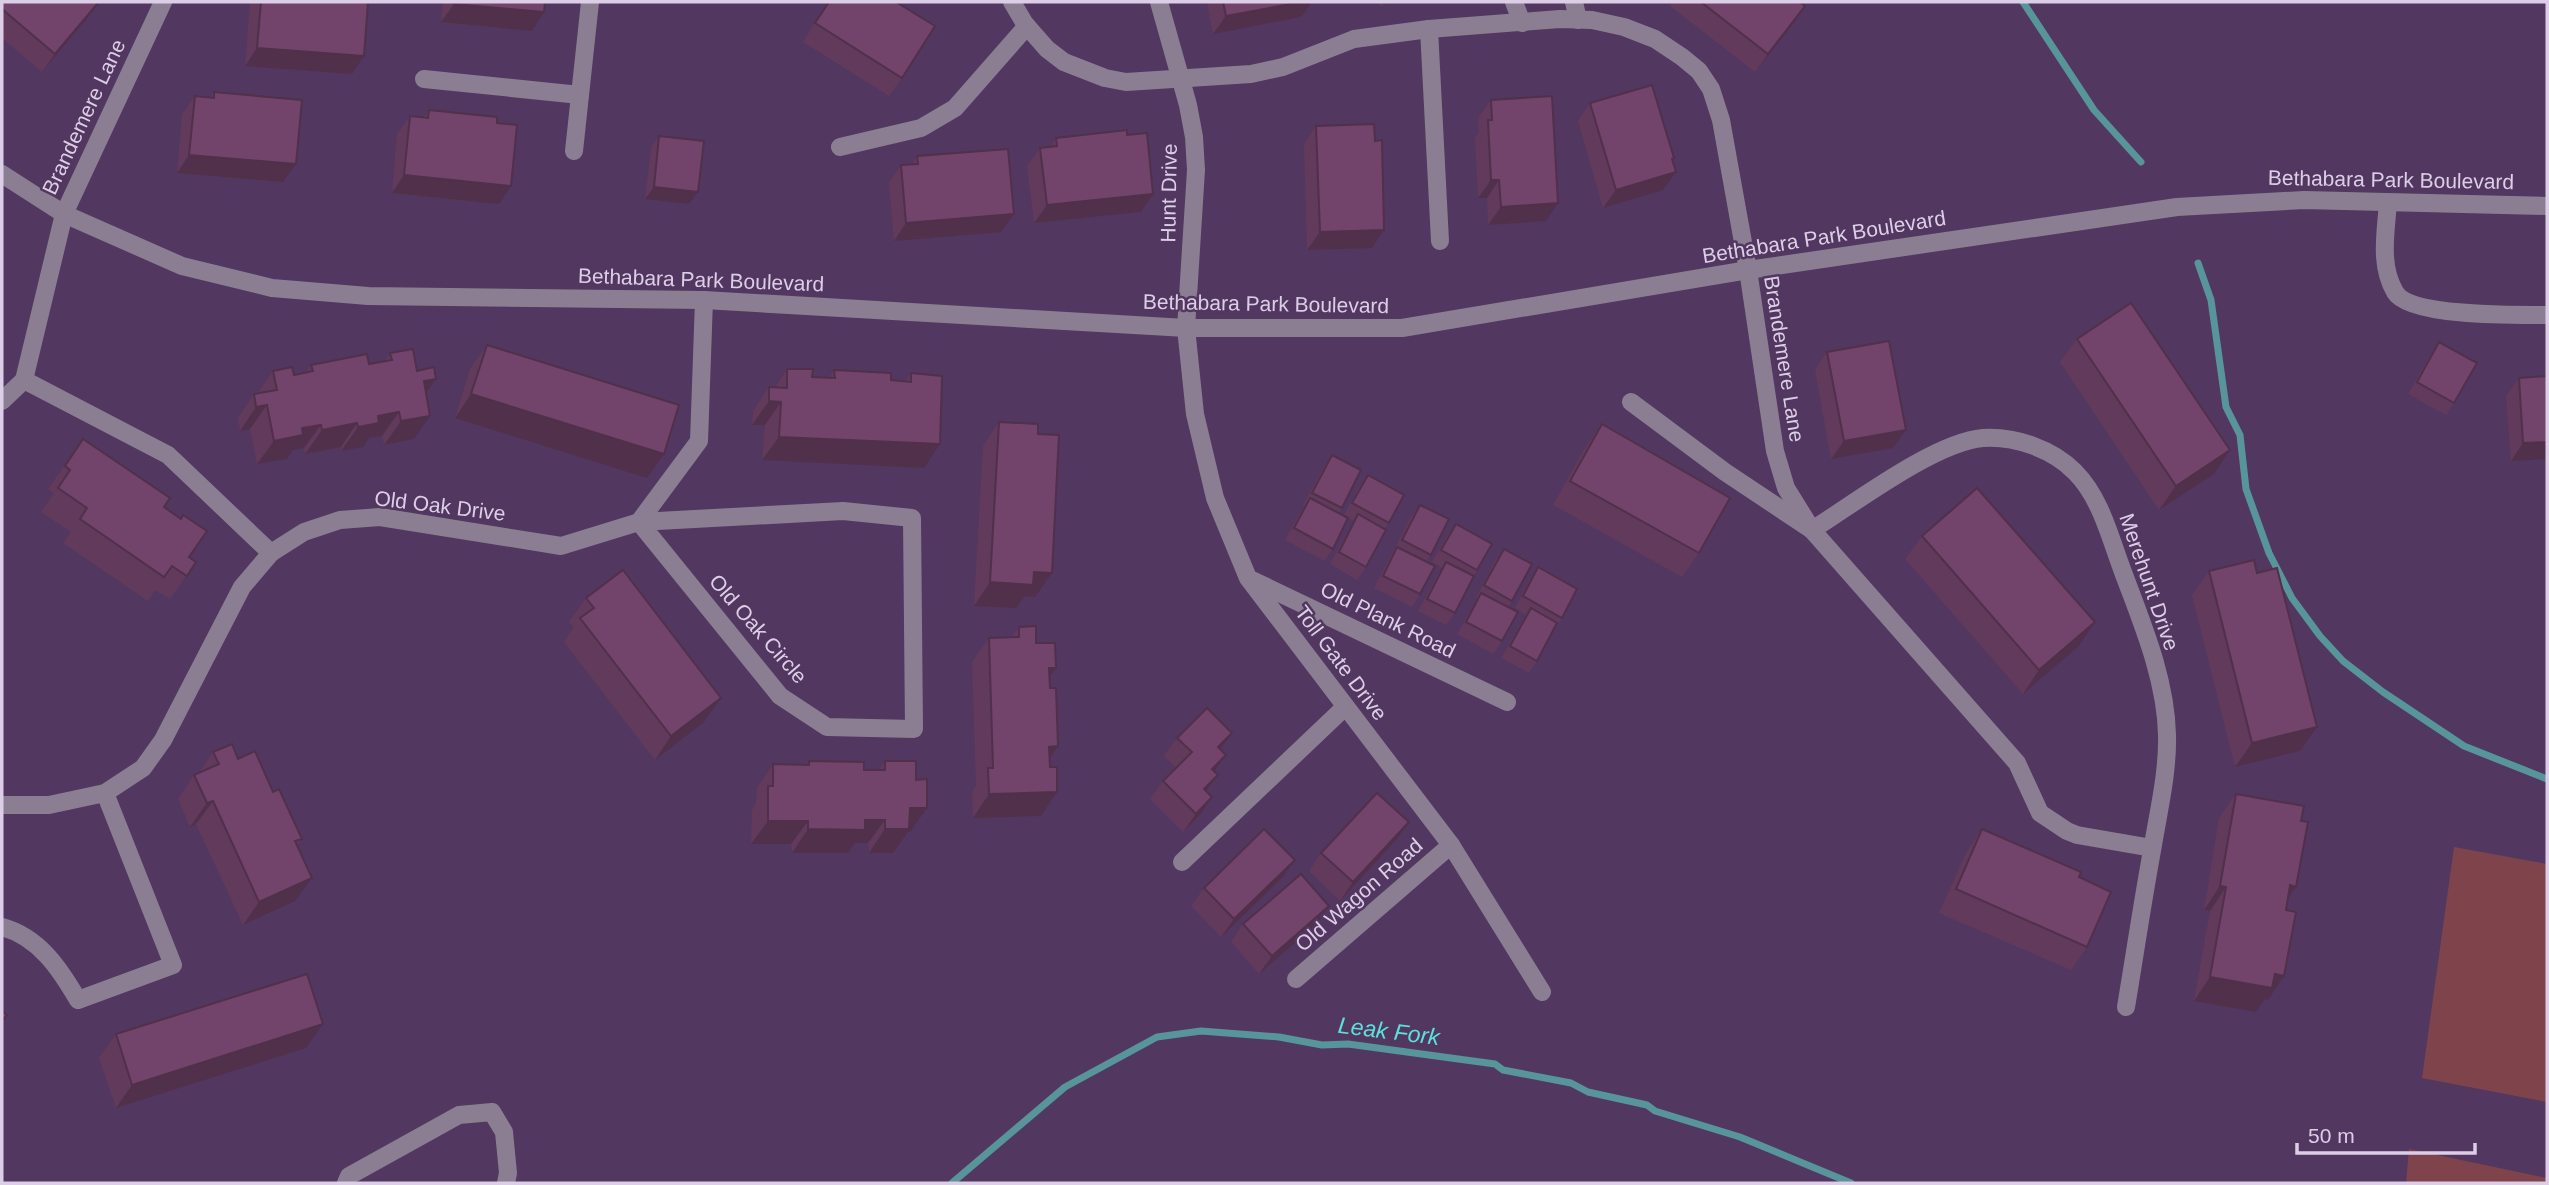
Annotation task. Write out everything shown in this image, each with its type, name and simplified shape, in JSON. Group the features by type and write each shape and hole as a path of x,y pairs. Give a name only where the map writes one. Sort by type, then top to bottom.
{"street":[{"name":"Brandemere Lane","path":"24,380 64,214 163,2"},
{"path":"574,151 590,2"},
{"name":"Brandemere Lane","path":"1012,2 1046,49 1064,62 1105,78 1126,82 1251,74 1283,67 1354,39 1522,23 1576,11 1592,20 1624,27 1655,39 1682,57 1699,71 1711,89 1721,120 1748,271 1775,451 1786,488 1812,530 2017,763 2040,813 2077,835 2152,848"},
{"name":"Hunt Drive","path":"1159,2 1192,127 1196,170 1186,327"},
{"path":"1514,2 1522,23"},
{"path":"840,148 921,128 955,108 1027,26"},
{"path":"1429,30 1440,241"},
{"path":"424,79 580,95"},
{"name":"Bethabara Park Boulevard","path":"2,174 64,214 183,266 272,288 368,296 704,300 1186,327 1402,328 1748,271 2177,207 2304,200 2547,206"},
{"path":"2388,202 2384,263 2396,295 2416,307 2493,315 2547,314"},
{"path":"639,523 699,441 704,300"},
{"name":"Toll Gate Drive","path":"1186,327 1195,414 1204,457 1215,498 1248,578 1451,845 1542,992"},
{"path":"2,401 24,380 168,455 271,553"},
{"path":"1631,402 1725,472 1812,530"},
{"name":"Merehunt Drive","path":"1812,530 1951,445 1984,438 2016,441 2047,452 2074,471 2088,487 2102,516 2147,639 2163,702 2167,735 2164,778 2126,1007"},
{"name":"Old Oak Circle","path":"843,511 912,518 914,729 827,727 779,696 639,523 843,511"},
{"name":"Old Oak Drive","path":"2,805 49,805 105,793 143,768 163,740 242,587 271,553 304,532 340,520 380,517 561,546 639,523"},
{"name":"Old Plank Road","path":"1248,578 1507,702"},
{"path":"1182,862 1345,707"},
{"path":"2,927 30,941 47,954 61,970 78,1000 173,965 105,793"},
{"name":"Old Wagon Road","path":"1296,979 1451,845"},
{"path":"346,1183 349,1176 459,1115 492,1112 504,1132 508,1173 506,1183"}],"shaded area":[{"path":"2454,847 2547,864 2547,1102 2422,1078"},
{"path":"2409,1149 2547,1178 2547,1183 2406,1183"}],"building":[{"path":"2,2 98,3 55,54 2,9"},
{"path":"261,2 368,2 364,56 257,48"},
{"path":"454,2 545,2 544,12"},
{"path":"829,2 896,2 935,26 902,78 815,23"},
{"path":"1223,2 1301,2 1226,16"},
{"path":"1701,2 1800,2 1805,6 1768,54"},
{"path":"1652,85 1676,172 1616,190 1590,103"},
{"path":"214,92 302,100 296,164 189,155 195,96 214,98"},
{"path":"1552,96 1558,203 1501,207 1499,180 1491,180 1488,120 1492,120 1491,100"},
{"path":"429,110 497,117 497,123 517,125 511,186 404,175 410,116 428,118"},
{"path":"1374,124 1375,141 1382,140 1384,230 1320,232 1316,126"},
{"path":"1127,130 1127,135 1147,133 1153,194 1047,205 1040,148 1057,146 1056,138"},
{"path":"659,136 704,141 698,192 654,187"},
{"path":"1008,149 1014,214 906,223 901,165 918,164 917,156"},
{"path":"2131,303 2230,450 2176,486 2077,339"},
{"path":"1889,341 1906,430 1844,441 1827,352"},
{"path":"2439,342 2477,363 2454,403 2417,382"},
{"path":"487,345 679,405 664,454 471,394"},
{"path":"413,349 417,371 434,367 436,379 424,381 430,416 401,421 399,412 378,416 379,423 358,427 357,423 322,430 321,425 302,428 303,435 274,441 267,405 256,407 254,394 277,390 273,371 292,367 294,375 313,371 311,365 367,354 369,364 392,360 390,353"},
{"path":"787,369 813,369 812,377 835,378 834,370 891,373 891,380 911,382 911,373 942,376 940,444 779,437 781,402 769,401 769,387 787,388"},
{"path":"2547,376 2547,442 2523,443 2519,378"},
{"path":"999,422 1038,424 1038,434 1059,435 1052,573 1034,572 1033,585 990,582"},
{"path":"1602,424 1730,498 1699,553 1570,481"},
{"path":"83,439 170,498 164,507 181,519 183,515 207,531 189,557 196,562 187,576 172,566 164,577 80,519 87,508 58,488 70,470 65,466"},
{"path":"1332,455 1361,470 1342,508 1312,493"},
{"path":"1368,475 1404,495 1389,523 1352,503"},
{"path":"1977,488 2095,622 2039,670 1922,536"},
{"path":"1310,498 1348,518 1333,549 1294,528"},
{"path":"1420,505 1449,519 1431,555 1402,540"},
{"path":"1358,514 1386,530 1366,567 1339,552"},
{"path":"1456,524 1492,544 1477,570 1441,550"},
{"path":"1397,547 1435,566 1420,594 1383,576"},
{"path":"1504,549 1532,564 1512,601 1484,585"},
{"path":"2254,560 2257,573 2277,568 2317,727 2252,743 2209,571"},
{"path":"1446,562 1474,576 1455,613 1427,599"},
{"path":"1538,567 1577,589 1562,618 1523,596"},
{"path":"623,570 721,698 671,736 580,618 594,608 586,598"},
{"path":"1481,593 1518,612 1502,641 1466,622"},
{"path":"1531,608 1557,623 1537,661 1510,646"},
{"path":"1036,626 1036,643 1055,643 1056,668 1049,668 1050,688 1056,688 1058,746 1049,747 1050,767 1057,767 1057,792 989,794 988,768 993,768 989,638 1019,637 1019,627"},
{"path":"1207,708 1232,733 1218,747 1226,755 1212,769 1218,775 1204,789 1212,797 1196,814 1163,781 1192,752 1177,738"},
{"path":"232,744 238,759 255,751 273,792 279,789 302,839 295,841 312,878 259,902 213,801 207,803 194,775 219,764 213,752"},
{"path":"809,761 864,762 864,770 885,770 885,761 916,761 916,780 927,779 927,808 910,808 909,829 885,829 885,820 865,820 865,830 808,829 808,821 768,821 768,786 773,786 773,764 809,765"},
{"path":"1377,793 1409,822 1353,882 1321,853"},
{"path":"2236,794 2304,806 2301,821 2308,822 2296,887 2290,885 2286,910 2296,912 2284,976 2275,974 2272,988 2210,977 2226,887 2220,886"},
{"path":"1264,829 1295,860 1234,919 1204,888"},
{"path":"1982,829 2081,872 2079,877 2111,892 2087,947 1956,889"},
{"path":"1301,874 1329,906 1272,956 1243,924"},
{"path":"307,974 323,1024 132,1085 116,1034"}],"waterway":[{"path":"2023,2 2094,110 2141,162"},
{"path":"2198,263 2211,300 2226,407 2240,435 2246,489 2269,553 2292,598 2320,636 2343,661 2383,692 2464,746 2547,779"},
{"name":"Leak Fork","path":"952,1183 1065,1087 1157,1037 1201,1031 1279,1037 1322,1045 1348,1044 1495,1064 1503,1070 1571,1083 1588,1092 1647,1105 1655,1111 1740,1137 1851,1183"}]}
